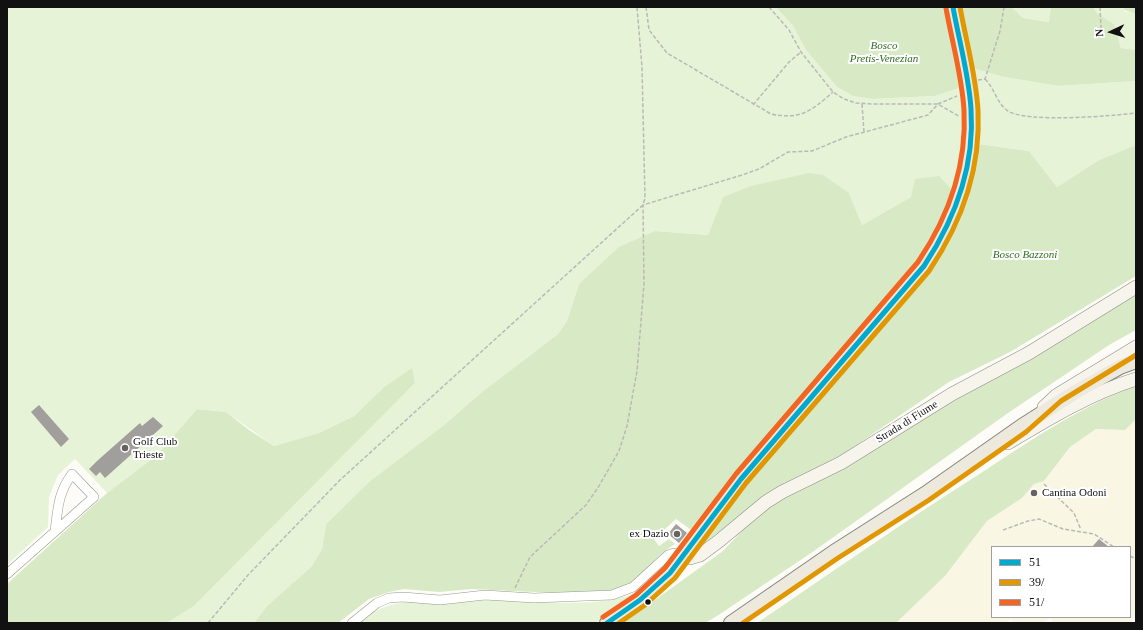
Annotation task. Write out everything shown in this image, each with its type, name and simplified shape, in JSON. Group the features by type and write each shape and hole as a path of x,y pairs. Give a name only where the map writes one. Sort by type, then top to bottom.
{"main road":[{"path":"606,623 655,588 682,558 741,479 931,257 945,232 962,192 970,157 971,125 968,87 952,7"},
{"path":"731,623 834,552 935,487 1022,426 1077,391 1120,367 1136,361"}],"street":[{"name":"Strada di Fiume","path":"682,558 690,558 700,555 719,542 766,502 782,492 841,463 952,394 1029,353 1136,287"},
{"path":"1022,426 1057,395 1136,347"},
{"path":"935,487 1044,421 1086,400 1136,379"},
{"path":"7,574 94,497 72,474 63,486 59,499 55,531"},
{"path":"352,623 389,598 403,597 440,600 485,595 556,598 612,595 633,588 668,555 674,553 682,558"}],"path":[{"path":"511,597 520,574 530,557 586,505 599,486 619,451 627,426 637,370 644,284 643,205 645,198 642,67 637,7"},
{"path":"646,7 649,30 667,53 706,75 753,105 771,114 785,117 800,116 813,109 832,92"},
{"path":"769,7 789,30 801,52 832,92 844,99 862,103 938,104 957,96 968,87 985,79 1000,32 1004,7"},
{"path":"1100,7 1101,28"},
{"path":"753,105 789,62 801,52"},
{"path":"985,79 993,87 1001,106 1009,112 1053,117 1096,117 1136,113"},
{"path":"862,103 864,132"},
{"path":"208,623 248,575 340,480 643,205 759,169 788,152 812,151 864,132 928,115 938,104"},
{"path":"938,104 953,112 971,125"},
{"path":"1044,484 1074,513 1081,530"},
{"path":"1003,530 1028,521 1039,519 1064,529 1081,530 1100,537 1113,546"}],"shaded area":[{"path":"1136,419 1136,616 1130,623 1054,623 1050,618 1044,623 1015,623 1010,619 1008,623 896,623 945,576 987,521 1022,498 1034,484 1044,481 1070,447 1096,429 1125,430"}],"green space":[{"path":"7,7 776,7 793,26 806,50 837,87 853,96 872,99 935,96 962,87 965,151 956,193 911,197 862,225 849,193 723,197 708,235 655,231 579,284 567,321 558,334 482,392 444,425 370,481 326,524 322,549 312,566 267,606 254,623 167,623 194,606 415,383 383,388 354,416 319,433 274,446 226,412 197,409 157,455 107,493 75,459 58,475 49,497 48,527 7,565"},
{"name":"Bosco Pretis-Venezian","path":"776,7 948,7 962,87 935,96 872,99 853,96 837,87 806,50 793,26"},
{"path":"960,7 1012,7 1023,18 1049,22 1051,7 1093,7 1097,13 1114,24 1121,48 1136,50 1136,81 1058,86 1004,77 972,68"},
{"path":"1012,7 1051,7 1050,22 1023,18"},
{"path":"1093,7 1124,7 1124,11 1136,14 1136,50 1121,48 1114,24 1097,13"},
{"path":"1124,7 1136,7 1136,14 1124,10"},
{"path":"972,68 1004,77 1058,86 1136,81 1136,145 1099,160 1057,187 1029,151 978,144 977,105"},
{"name":"Bosco Bazzoni","path":"978,144 1029,151 1057,187 1099,160 1136,145 1136,276 1010,352 949,382 836,459 772,490 702,545 702,541 785,438 881,329 934,263 954,229 967,197"},
{"path":"809,173 823,175 849,193 862,225 911,197 915,179 939,176 955,193 934,237 889,295 765,438 694,532 676,519 654,539 659,546 669,539 675,544 662,553 631,584 608,591 576,594 471,589 439,592 404,589 389,592 369,599 338,623 254,623 267,606 312,566 322,549 326,524 370,481 444,425 482,392 558,334 567,321 579,284 619,247 655,231 708,235 723,197 751,186"},
{"path":"1136,294 1136,330 1109,345 1008,413 814,551 717,616 705,623 623,623 723,551 755,517 768,507"},
{"path":"412,368 415,383 194,606 167,623 7,623 7,584 107,493 157,455 197,409 226,412 249,430 274,446 319,433 354,416 383,388"},
{"path":"1136,385 1136,419 1125,430 1096,429 1070,447 1044,481 1034,484 1022,498 987,521 945,576 896,623 757,623 897,528 1037,436 1075,414"},
{"path":"671,560 650,585 595,623 357,623 363,618 384,607 407,602 440,604 494,600 578,603 612,600 627,596 640,589"}],"building":[{"path":"39,405 69,439 61,447 31,412"},
{"name":"Golf Club Trieste","path":"153,417 163,426 105,478 100,472 96,476 89,469 140,423 142,426"},
{"name":"ex Dazio","path":"676,524 687,533 679,543 668,534"},
{"path":"1099,539 1108,546 1093,546"}],"transit line":[{"name":"51","path":"607,623 640,600 670,573 741,479 924,266 935,248 954,211 961,191 970,151 970,96 964,58 953,7"},
{"name":"39/","path":"619,623 645,605 675,578 746,483 929,271 941,252 960,214 967,194 973,174 978,132 977,97 960,7"},
{"name":"51/","path":"603,617 636,595 665,568 736,474 918,262 929,245 939,227 954,190 959,171 964,131 963,97 946,8"},
{"name":"39/","path":"743,623 838,558 929,500 1026,432 1061,401 1136,355"}],"place":[{"name":"Golf Club Trieste","path":"125,448"},
{"name":"Cantina Odoni","path":"1034,493"},
{"name":"ex Dazio","path":"677,534"}]}
